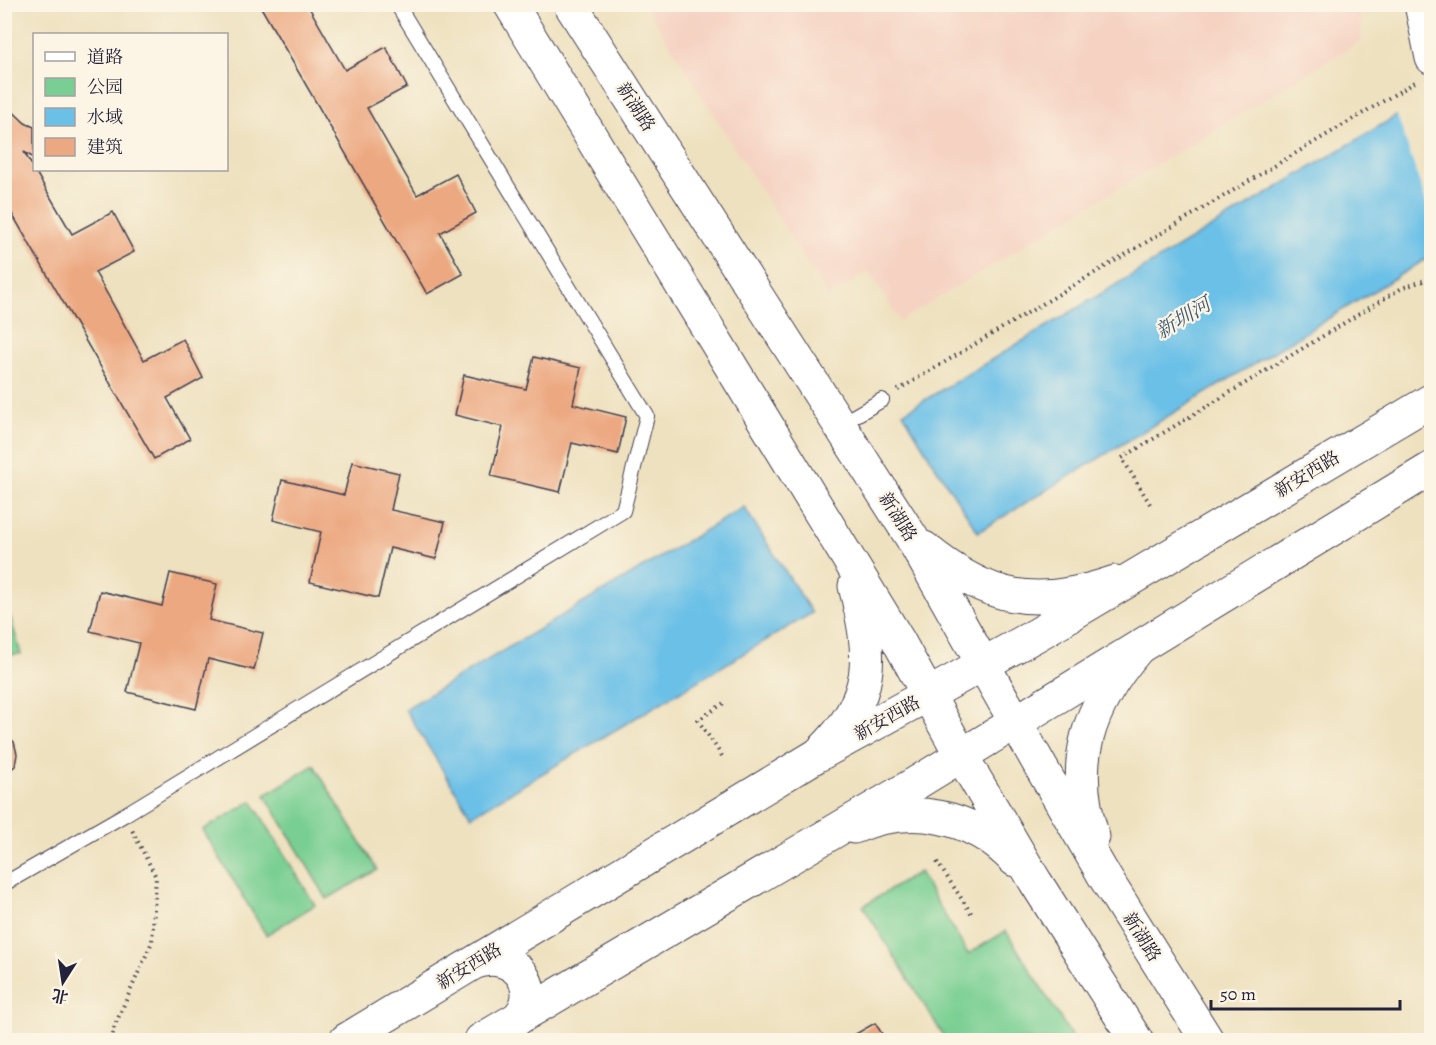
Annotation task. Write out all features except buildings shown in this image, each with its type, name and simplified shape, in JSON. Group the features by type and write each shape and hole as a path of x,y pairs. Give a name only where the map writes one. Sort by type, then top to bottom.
{"main road":[{"path":"510,4 898,640 961,755 1035,881 1136,1041"},
{"name":"新湖路","path":"570,4 912,538 1106,879 1207,1041"},
{"path":"1421,4 1427,61"},
{"path":"1396,421 1431,378"},
{"name":"新安西路","path":"346,1041 816,756 1038,634 1431,400"},
{"path":"481,1041 1137,649 1431,468"},
{"path":"912,538 943,564 965,577 986,587 1015,596 1042,598 1065,596 1090,591 1136,574"},
{"path":"816,756 838,735 849,720 857,704 865,675 867,641 849,561"},
{"path":"1106,879 1084,802 1082,772 1084,747 1093,717 1103,695 1137,649"},
{"path":"811,845 870,820 898,814 923,814 946,818 966,825 990,839 1011,856 1035,881"},
{"path":"476,962 495,958 506,961 523,977 527,987 527,999 524,1010 516,1020"}],"lane":[{"path":"4,884 124,815 623,511 647,416 397,4"},
{"path":"839,425 882,400"}],"path":[{"path":"882,400 1427,61"},
{"path":"1150,504 1122,458 1402,288 1431,278"},
{"path":"722,756 698,720 724,703"},
{"path":"111,1041 152,942 156,877 124,815"},
{"path":"937,862 973,916"},
{"path":"4,1028 11,1041"}],"shaded area":[{"path":"645,5 1359,5 1362,40 900,321 869,271 828,297"}],"green space":[{"path":"5,599 21,654 5,655"},
{"path":"314,765 377,870 327,899 265,795"},
{"path":"252,801 315,905 266,935 203,830"},
{"path":"919,872 968,954 1006,931 1074,1040 946,1040 863,906"}],"water":[{"name":"新圳河","path":"1431,95 1431,256 978,532 903,413"},
{"path":"744,507 812,613 471,816 405,709"}],"pier":[{"path":"1432,92 1432,217 1431,217 1396,112"}]}
